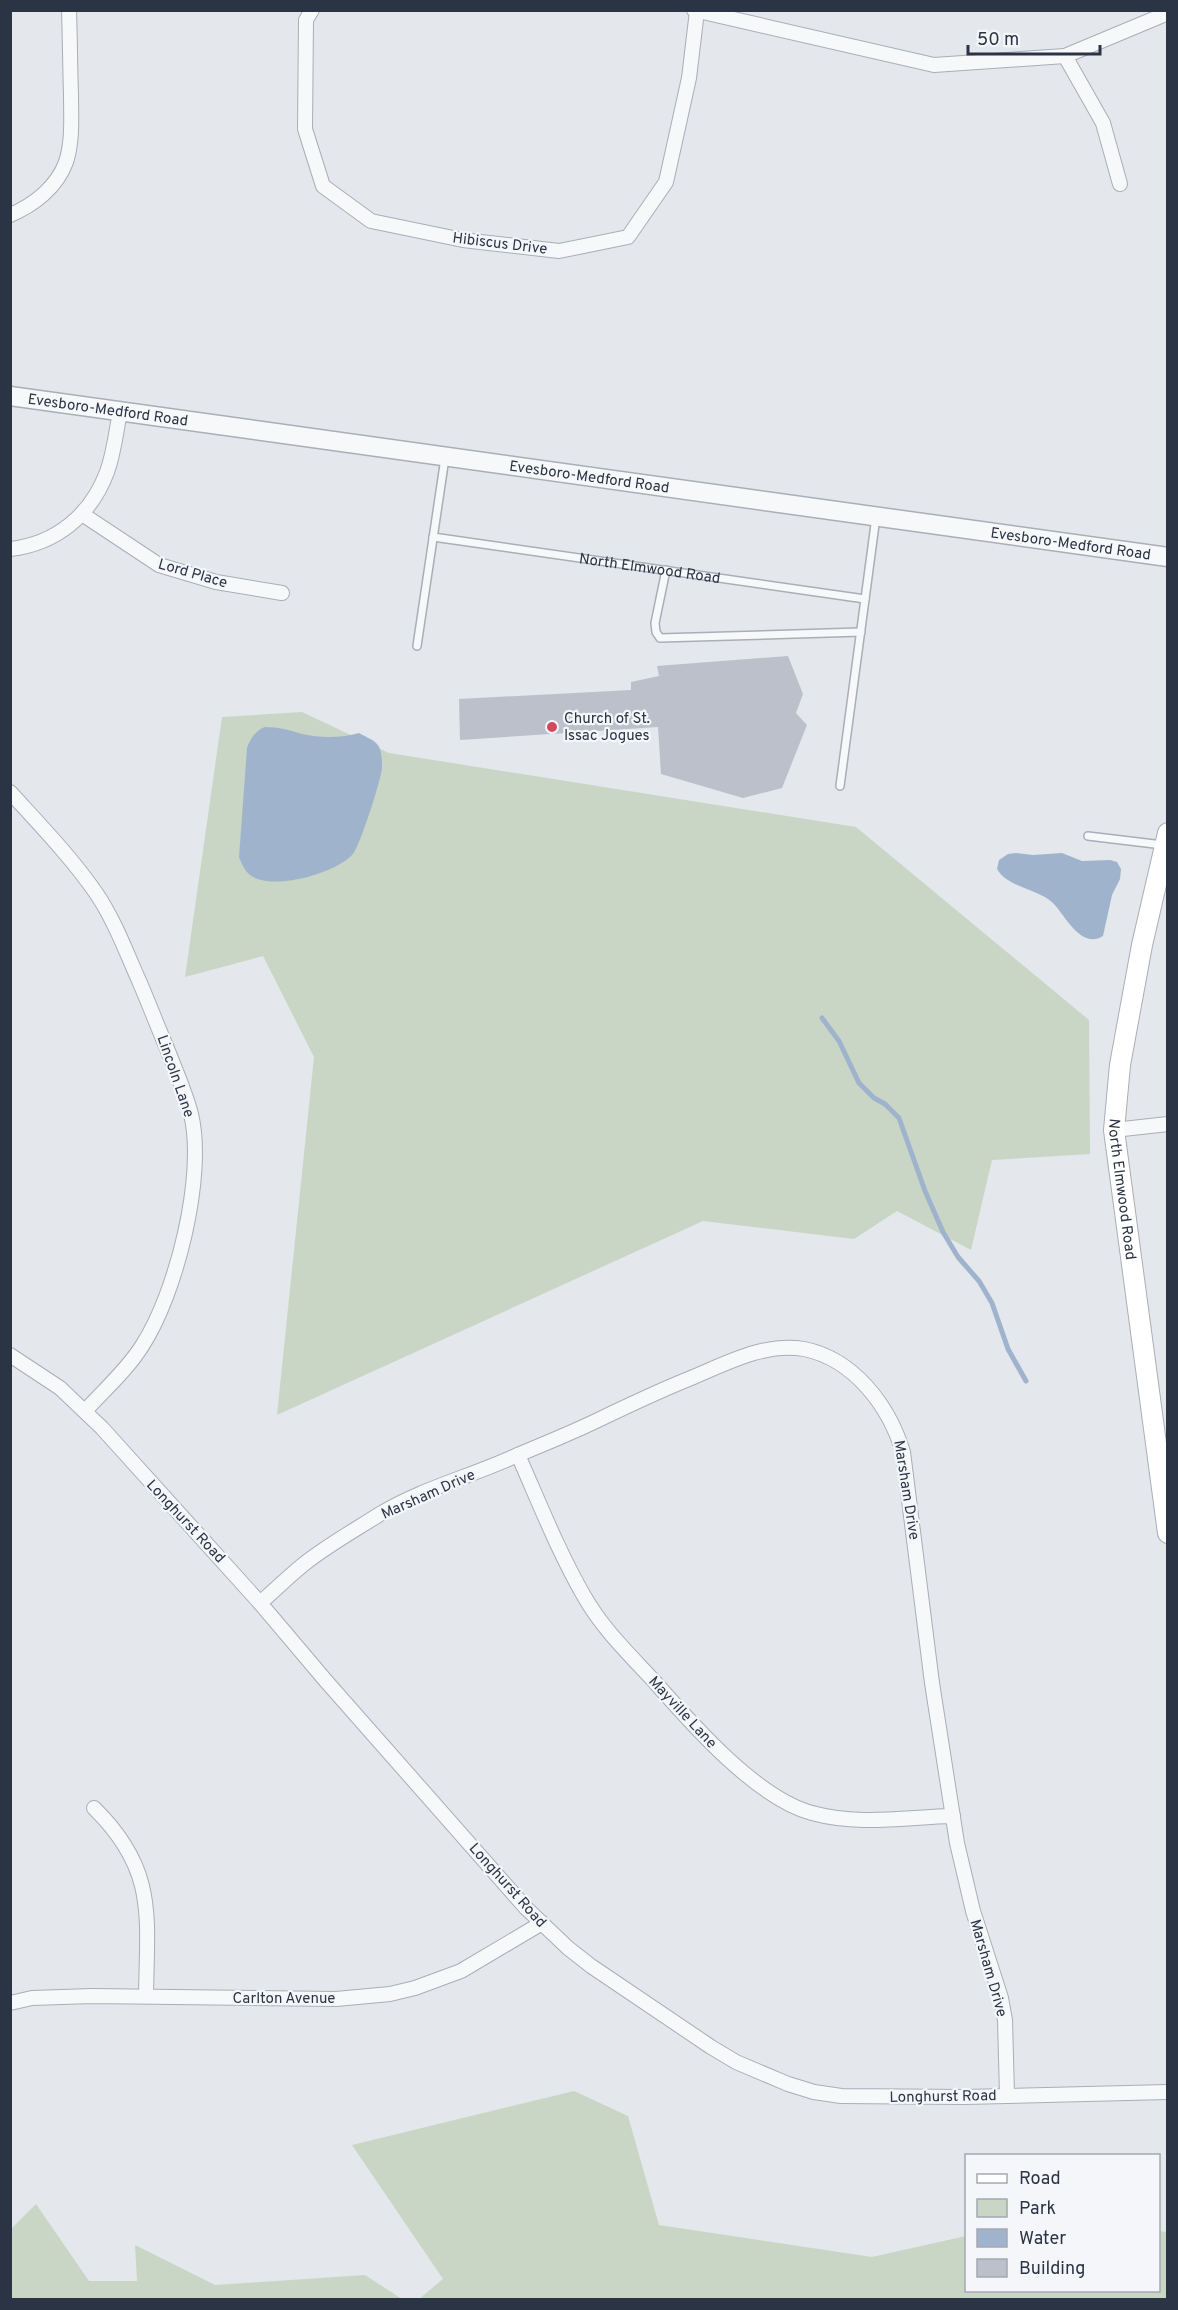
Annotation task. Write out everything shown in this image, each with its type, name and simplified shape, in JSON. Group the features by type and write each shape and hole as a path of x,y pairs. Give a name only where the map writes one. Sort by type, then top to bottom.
{"main road":[{"name":"North Elmwood Road","path":"1166,839 1142,945 1120,1065 1114,1130 1167,1533"}],"street":[{"path":"10,214 24,209 41,197 55,181 66,163 71,118 69,10"},
{"name":"Hibiscus Drive","path":"312,10 306,20 305,129 323,186 371,221 463,240 559,251 628,237 666,182 689,78 695,11 934,65 1065,56 1167,13"},
{"path":"1065,56 1103,123 1120,184"},
{"name":"Evesboro-Medford Road","path":"10,396 1167,557"},
{"path":"10,549 36,545 57,536 82,514 108,470 120,412"},
{"name":"Lord Place","path":"82,514 159,565 216,582 282,593"},
{"name":"Lincoln Lane","path":"10,792 69,859 108,913 176,1070 191,1116 195,1141 195,1166 187,1218 176,1267 162,1312 141,1349 85,1411"},
{"path":"1114,1130 1167,1124"},
{"name":"Marsham Drive","path":"260,1603 305,1563 382,1513 425,1492 518,1455 669,1386 760,1352 782,1348 804,1349 824,1356 859,1380 873,1393 896,1429 903,1452 932,1683 953,1816 967,1888 1003,2009 1006,2039 1006,2095"},
{"name":"Longhurst Road","path":"10,1355 60,1388 85,1411 260,1603 500,1880 542,1923 568,1948 614,1983 711,2047 736,2062 788,2084 814,2092 867,2097 1167,2092"},
{"name":"Mayville Lane","path":"518,1455 572,1574 599,1619 672,1701 727,1758 767,1790 809,1813 853,1821 953,1816"},
{"path":"94,1808 124,1845 141,1878 147,1916 146,1996"},
{"name":"Carlton Avenue","path":"10,2003 32,1998 146,1996 336,1999 390,1994 415,1988 460,1971 542,1923"}],"lane":[{"path":"417,646 445,458"},
{"path":"840,786 876,518"},
{"name":"North Elmwood Road","path":"433,537 865,598"},
{"path":"666,570 655,624 660,638 861,632"},
{"name":"North Elmwood Road","path":"1088,837 1166,839"}],"green space":[{"path":"302,712 389,753 856,827 1089,1020 1090,1154 992,1160 971,1250 897,1211 854,1239 703,1221 277,1415 314,1057 263,956 185,977 222,717"},
{"path":"574,2091 628,2116 659,2225 872,2257 965,2236 965,2292 1160,2292 1160,2231 1167,2232 1167,2299 419,2299 443,2279 352,2145"},
{"path":"36,2204 89,2281 137,2281 135,2245 215,2285 365,2275 402,2299 11,2299 11,2229"}],"water":[{"path":"265,727 323,737 359,733 379,746 382,768 356,849 345,861 321,873 278,882 265,881 247,872 239,857 247,748 254,735"},
{"path":"1062,853 1082,861 1117,862 1121,869 1120,879 1112,895 1103,936 1095,939 1081,935 1053,903 1002,875 997,869 999,860 1008,854 1033,855"}],"building":[{"name":"Church of St. Issac Jogues","path":"788,656 803,694 796,713 807,725 782,788 743,798 661,774 658,727 460,740 459,699 631,690 631,682 659,676 657,666"}],"waterway":[{"path":"822,1018 839,1041 859,1083 899,1118 925,1191 943,1232 958,1257 979,1281 992,1303 1008,1349 1026,1381"}],"place":[{"name":"Church of St. Issac Jogues","path":"552,727"}]}
